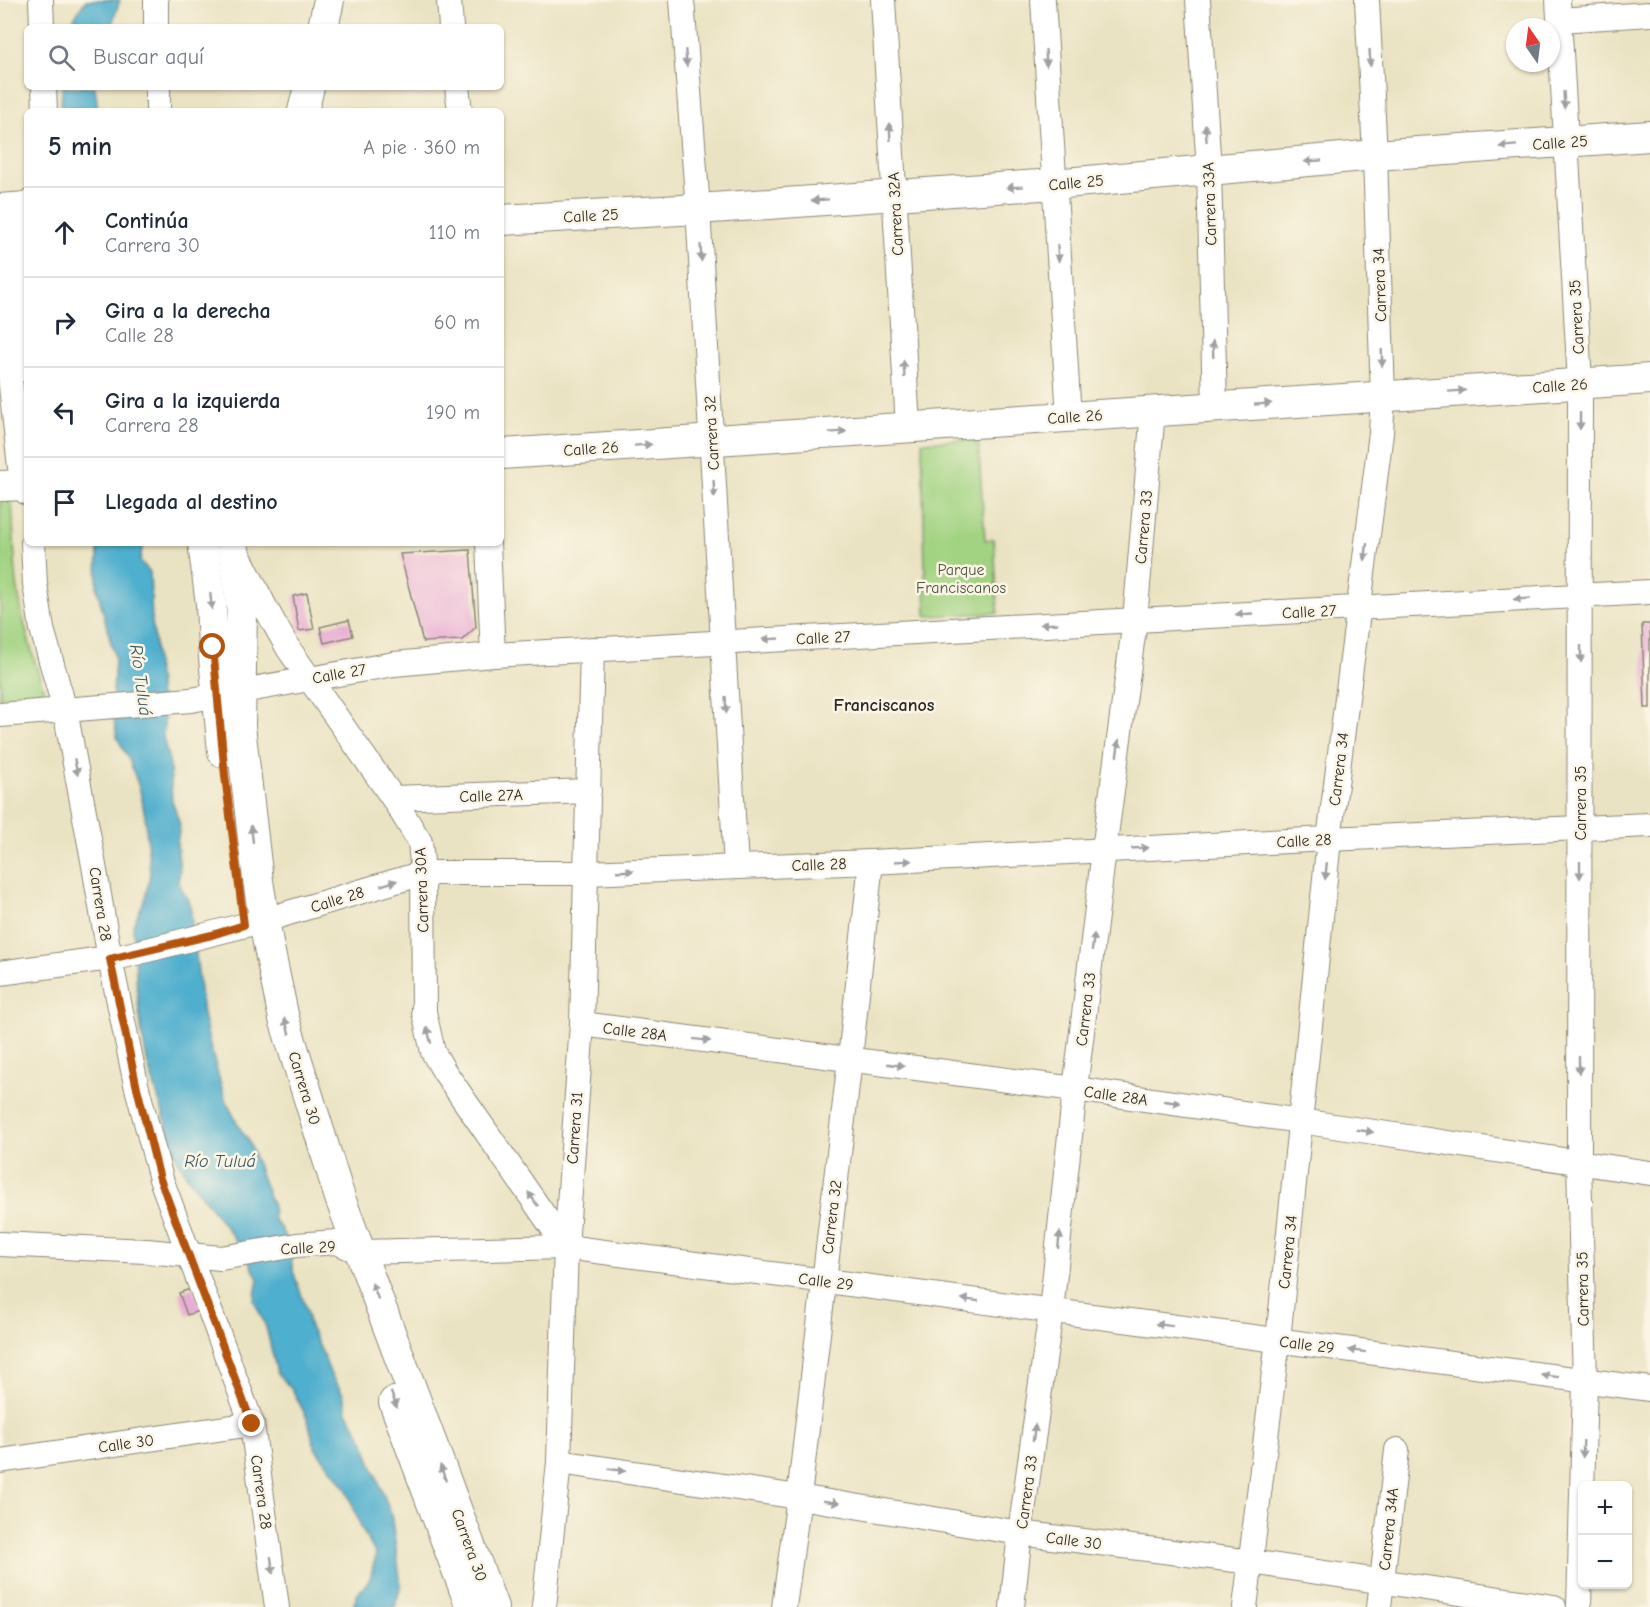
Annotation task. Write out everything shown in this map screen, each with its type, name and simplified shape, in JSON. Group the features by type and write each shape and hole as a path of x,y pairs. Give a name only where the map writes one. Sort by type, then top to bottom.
{"main road":[{"path":"324,24 330,0"},
{"path":"304,108 308,90"},
{"name":"Calle 25","path":"504,220 698,209 1054,184 1375,155 1650,136"},
{"name":"Calle 26","path":"504,454 1650,379"},
{"name":"Carrera 30","path":"203,546 211,604 217,696 240,726 254,848 255,923 276,981 296,1059 329,1166 348,1247 359,1310 471,1607"},
{"name":"Carrera 30","path":"217,696 242,611 233,546"},
{"name":"Carrera 30","path":"348,1247 493,1607"}],"street":[{"path":"41,0 42,24"},
{"path":"156,0 156,24"},
{"path":"449,0 452,24"},
{"name":"Carrera 32","path":"682,0 698,209 736,867"},
{"name":"Carrera 32A","path":"883,0 908,427"},
{"path":"1043,0 1069,417"},
{"name":"Carrera 33A","path":"1198,0 1209,170 1215,407"},
{"name":"Carrera 34","path":"1245,1607 1278,1340 1329,839 1381,433 1383,396 1367,0"},
{"path":"1559,10 1650,14"},
{"name":"Carrera 35","path":"1559,10 1580,383 1579,1164 1585,1381 1579,1607"},
{"path":"44,90 45,108"},
{"path":"158,90 158,108"},
{"path":"458,90 460,108"},
{"path":"22,212 24,301"},
{"path":"19,487 10,377 5,260 11,223 22,212"},
{"name":"Carrera 33","path":"1012,1607 1051,1311 1104,850 1135,620 1153,411"},
{"name":"Carrera 28","path":"33,546 35,584 42,629 65,710 93,860 117,958 130,1059 160,1179 252,1424 278,1607"},
{"name":"Carrera 30A","path":"234,546 288,648 393,798 420,842 423,873 424,1012 433,1052 566,1247"},
{"path":"488,546 493,655"},
{"name":"Calle 27","path":"0,715 217,696 394,664 493,655 1650,592"},
{"name":"Carrera 31","path":"544,1607 560,1462 566,1247 582,1024 592,649"},
{"name":"Calle 27A","path":"393,798 589,791"},
{"name":"Calle 28","path":"0,972 117,958 212,935 423,873 586,873 871,862 1650,825"},
{"name":"Carrera 32","path":"784,1607 799,1497 871,862"},
{"name":"Calle 28A","path":"582,1024 1075,1089 1650,1173"},
{"name":"Calle 29","path":"0,1244 146,1251 221,1258 297,1245 566,1247 1650,1389"},
{"name":"Calle 30","path":"0,1461 252,1424"},
{"name":"Carrera 34A","path":"1379,1607 1397,1450"},
{"name":"Calle 30","path":"560,1462 799,1497 1020,1533 1251,1562 1554,1607"}],"green space":[{"name":"Parque Franciscanos","path":"978,439 985,540 994,539 998,613 926,616 922,442"},
{"path":"12,496 19,599 29,643 47,701 0,704 0,497"}],"water":[{"path":"86,0 120,0 112,24 70,24"},
{"path":"62,90 95,90 98,108 61,108"},
{"name":"Río Tuluá","path":"98,546 142,546 140,561 150,572 159,694 166,703 163,737 170,765 172,800 180,825 177,844 180,871 178,881 190,904 203,1015 210,1046 225,1099 249,1141 273,1207 273,1218 289,1245 293,1271 307,1311 309,1325 331,1375 343,1394 347,1412 364,1440 391,1514 401,1585 395,1607 353,1607 357,1595 370,1579 376,1555 361,1527 346,1488 315,1448 308,1420 293,1391 277,1373 266,1327 254,1301 258,1279 249,1261 187,1176 175,1155 148,1065 137,993 133,925 145,899 150,874 145,816 140,790 130,762 117,737 112,708 115,658 97,589"}],"building":[{"path":"470,550 476,627 462,640 423,642 400,554"},
{"path":"307,593 314,629 299,631 293,596"},
{"path":"349,620 353,636 324,643 320,627"},
{"path":"1642,624 1650,624 1650,708 1645,708"},
{"path":"193,1288 201,1310 187,1315 179,1293"}],"district":[{"name":"Franciscanos","path":"884,705"}],"route":[{"path":"213,647 225,776 244,925 212,935 110,959 136,1084 160,1179 252,1424"}]}
